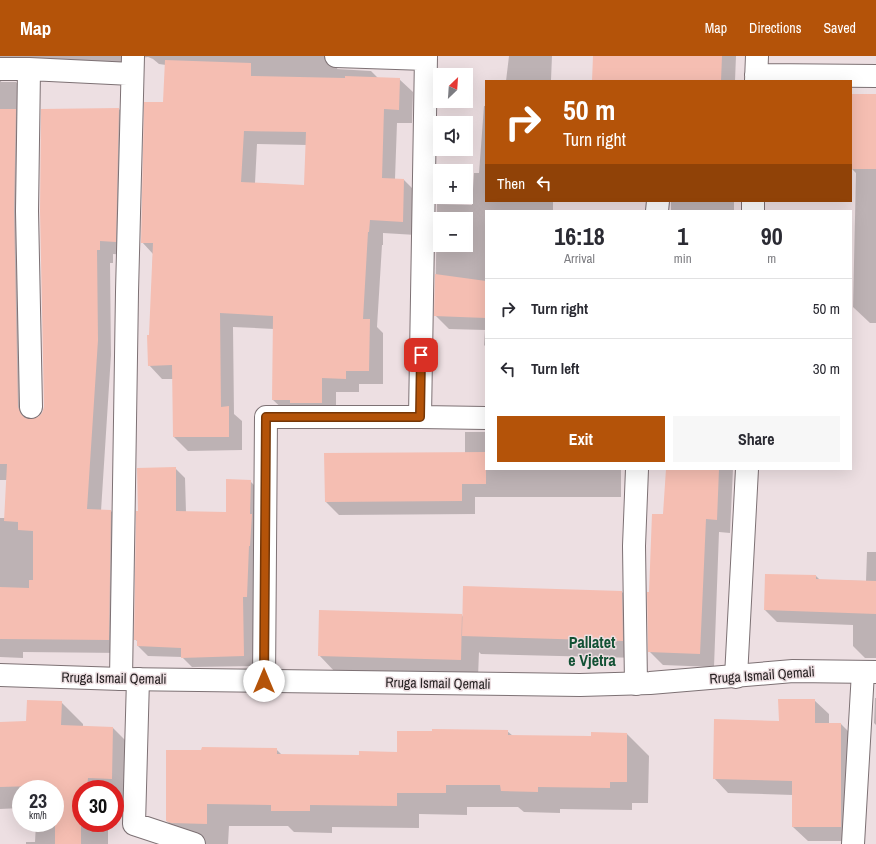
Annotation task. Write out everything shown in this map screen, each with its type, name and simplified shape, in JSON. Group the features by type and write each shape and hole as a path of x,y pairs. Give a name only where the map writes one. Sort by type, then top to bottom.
{"street":[{"path":"336,56 426,58 420,417"},
{"path":"0,69 133,65 127,292 130,679 134,824 194,844"},
{"path":"29,69 27,211 31,407"},
{"path":"756,71 876,76"},
{"path":"264,681 266,417 485,418"},
{"path":"636,684 634,546 637,470"},
{"path":"736,677 747,470"},
{"name":"Rruga Ismail Qemali","path":"0,675 130,679 580,685 636,684 736,677 793,671 869,672"},
{"path":"853,844 869,672"}],"building":[{"path":"593,56 722,56 721,80 592,80"},
{"path":"165,60 251,63 251,76 345,78 345,76 400,78 399,110 384,109 382,178 404,179 403,222 370,220 363,319 370,319 369,371 346,371 346,379 322,378 322,403 290,403 290,400 272,400 273,316 220,313 221,407 229,406 229,437 173,437 172,365 148,366 147,335 149,335 153,243 141,243 144,102 163,102","holes":["244,131 306,132 304,185 241,182"]},
{"path":"852,94 876,94 876,169 852,169"},
{"path":"119,108 116,242 100,241 100,250 97,250 98,340 87,509 111,510 109,640 0,639 0,587 29,588 29,580 33,580 33,531 18,530 18,522 4,521 7,464 0,464 0,109 16,109 14,211 18,407 21,414 25,418 31,419 38,417 42,413 44,407 40,211 41,109"},
{"path":"435,274 485,281 485,318 434,316"},
{"path":"485,452 486,484 462,484 462,501 325,502 324,453"},
{"path":"176,467 176,511 226,512 226,479 251,480 250,514 252,514 247,597 243,597 244,656 181,658 181,648 137,646 137,640 134,640 136,511 138,511 137,468"},
{"path":"666,470 719,470 717,520 706,519 700,654 648,652 647,592 649,592 652,514 663,514"},
{"path":"765,574 816,575 816,579 876,581 876,614 764,610"},
{"path":"463,586 622,591 623,641 462,636"},
{"path":"319,610 462,614 461,660 318,656"},
{"path":"778,699 815,699 815,723 841,723 841,827 792,827 792,781 713,779 714,719 779,721"},
{"path":"27,700 62,701 61,725 113,727 112,779 88,778 88,780 72,780 72,832 81,832 81,844 55,844 55,832 64,832 64,780 12,780 12,787 0,787 0,722 26,721"},
{"path":"432,729 508,730 508,735 591,736 591,732 627,733 627,782 610,782 610,788 538,787 538,792 501,791 500,785 446,785 446,793 397,793 397,806 310,805 310,811 271,811 271,805 207,804 207,824 171,823 166,821 166,750 201,750 202,747 277,748 277,754 359,755 359,751 397,752 397,731 432,731"}],"district":[{"name":"Pallatet e Vjetra","path":"592,651"}],"route":[{"path":"264,681 266,417 420,417 421,355"}]}
